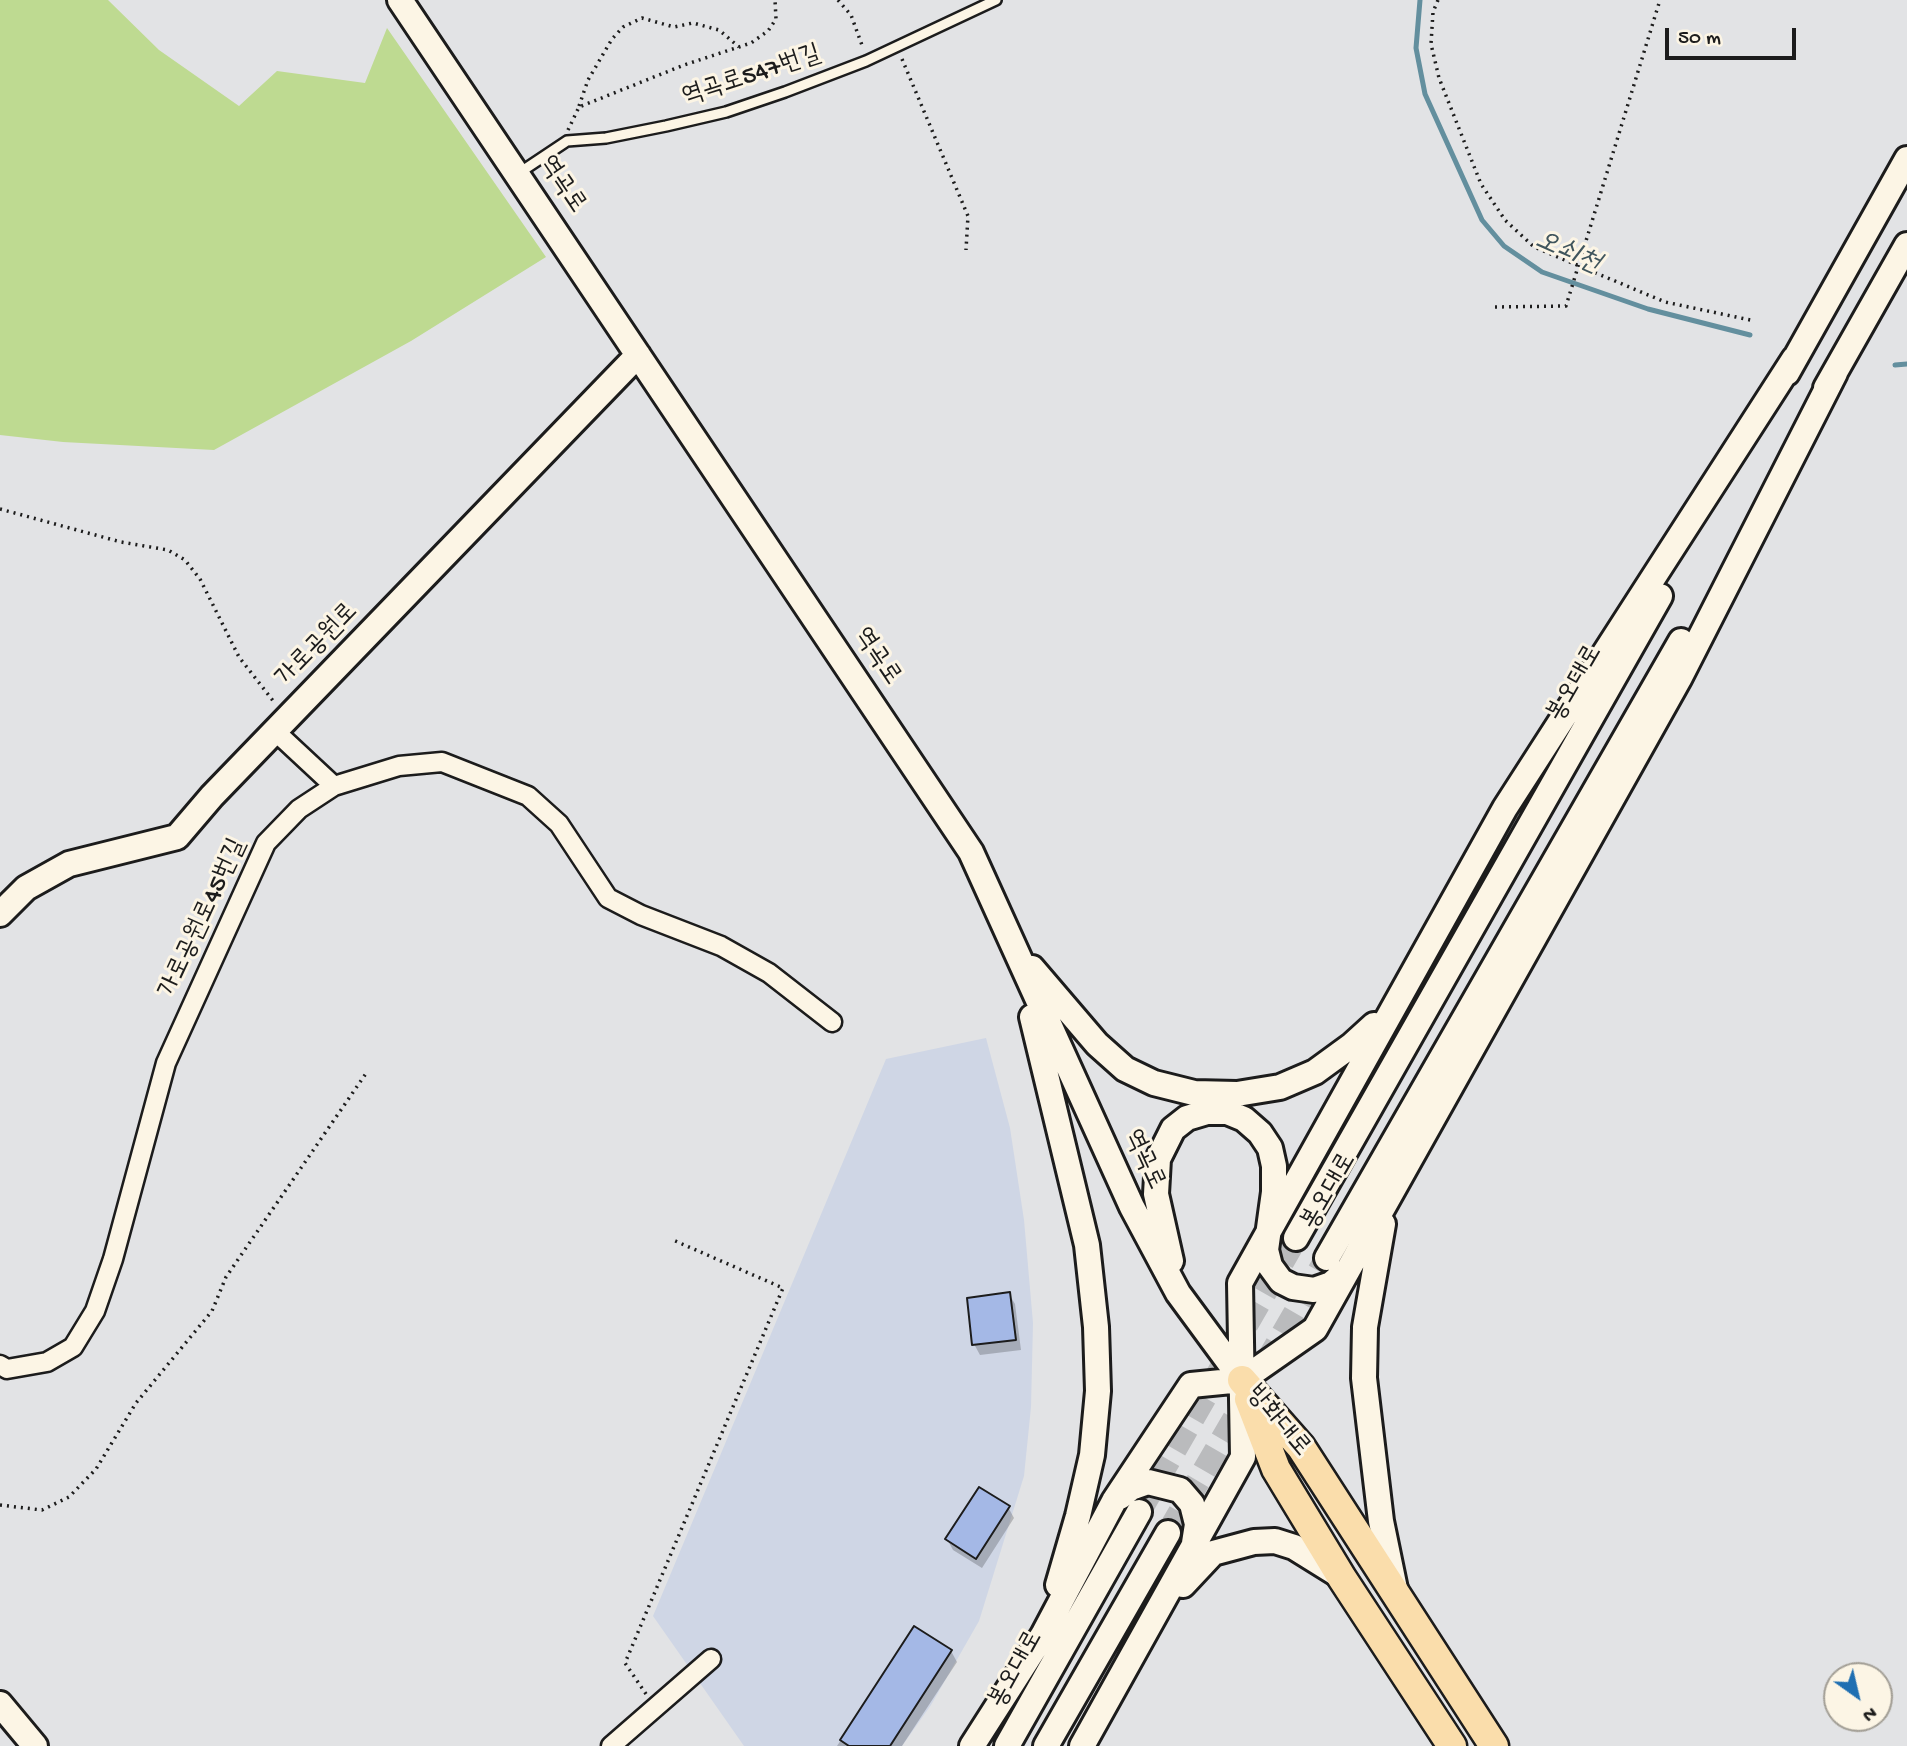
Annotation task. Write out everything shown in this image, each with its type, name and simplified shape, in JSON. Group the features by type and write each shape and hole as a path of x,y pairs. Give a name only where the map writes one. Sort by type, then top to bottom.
{"main road":[{"name":"방화대로","path":"1242,1380 1301,1447 1494,1746"},
{"name":"방화대로","path":"1242,1380 1276,1469 1342,1578 1452,1746"}],"street":[{"name":"역곡로","path":"400,0 971,852 1132,1207 1178,1293 1242,1380"},
{"name":"봉오대로","path":"1296,1238 1907,159"},
{"name":"봉오대로","path":"1338,1264 1907,245"},
{"name":"가로공원로","path":"0,914 26,888 69,864 177,837 638,355"},
{"path":"1082,1746 1243,1457 1240,1283 1505,808 1794,359"},
{"path":"972,1746 1043,1635 1114,1501 1191,1385 1242,1380 1315,1329 1338,1264 1387,1205 1679,679 1835,373"},
{"path":"283,724 334,786"},
{"name":"가로공원로45번길","path":"0,1365 7,1369 47,1362 73,1347 95,1311 113,1259 172,1051 266,843 299,809 334,786 399,766 442,762 528,796 559,824 608,898 642,915 721,946 769,973 832,1022"},
{"path":"1016,948 1097,1044 1125,1069 1154,1083 1194,1093 1237,1094 1258,1091 1280,1087 1315,1072 1353,1045 1394,1006"},
{"path":"1016,948 1087,1245 1096,1327 1098,1391 1092,1455 1078,1516 1043,1635"},
{"path":"1178,1293 1156,1194 1156,1174 1164,1142 1173,1129 1187,1118 1206,1112 1227,1112 1244,1119 1260,1133 1270,1147 1274,1166 1266,1250 1270,1266 1281,1281 1293,1287 1314,1290 1331,1284 1338,1264"},
{"path":"1387,1205 1368,1305 1364,1378 1381,1521 1398,1600"},
{"path":"1114,1501 1132,1488 1148,1482 1166,1484 1180,1490 1192,1504 1196,1524 1193,1548"},
{"name":"봉오대로","path":"1007,1746 1139,1512"},
{"path":"1046,1746 1168,1533"},
{"path":"1161,1608 1213,1553 1233,1545 1275,1541 1312,1556 1342,1578"},
{"path":"611,1746 711,1659"},
{"path":"0,1704 34,1746"}],"lane":[{"name":"역곡로547번길","path":"518,174 567,141 606,138 726,112 866,61 996,0"}],"path":[{"path":"579,107 684,65 739,47 768,31 776,19 775,0"},
{"path":"838,0 851,15 861,37 866,61"},
{"path":"1438,0 1433,12 1431,44 1439,78 1481,184 1505,220 1534,247 1665,302 1755,321"},
{"path":"1495,307 1566,306 1660,0"},
{"path":"567,141 569,124 579,107 588,80 612,39 623,27 642,18 674,27 693,23 719,30 739,47"},
{"path":"896,46 968,216 966,250"},
{"path":"0,509 121,542 168,550 185,560 200,579 239,657 283,724"},
{"path":"0,1505 43,1510 69,1497 96,1469 135,1403 212,1311 226,1277 367,1072"},
{"path":"655,1707 625,1663 783,1288 673,1240"}],"shaded area":[{"path":"986,1038 1010,1128 1024,1220 1033,1323 1031,1407 1024,1476 979,1621 931,1705 902,1746 744,1746 653,1616 886,1059"}],"green space":[{"path":"0,0 108,0 159,50 239,106 277,71 365,83 387,28 546,257 411,341 214,450 63,442 0,435"}],"building":[{"path":"1010,1292 1016,1340 972,1345 967,1298"},
{"path":"979,1487 1010,1506 976,1559 945,1539"},
{"path":"914,1626 952,1650 890,1746 849,1746 840,1740"}],"waterway":[{"name":"오쇠천","path":"1420,0 1416,48 1425,94 1482,220 1504,246 1542,272 1648,309 1750,335"},
{"name":"오쇠천","path":"1895,365 1907,364"}],"tunnel":[{"path":"1139,1512 1296,1238"},
{"path":"1265,1365 1327,1258"},
{"path":"1168,1533 1247,1397"}]}
